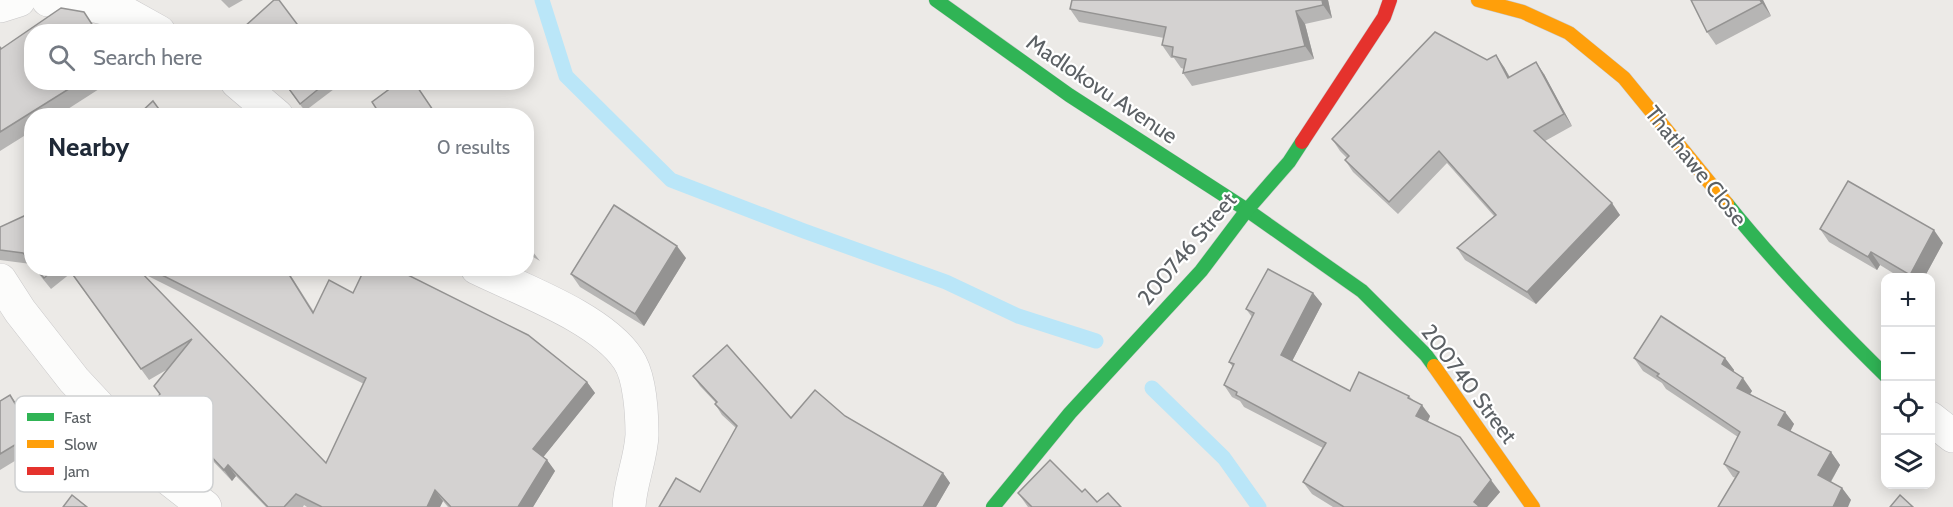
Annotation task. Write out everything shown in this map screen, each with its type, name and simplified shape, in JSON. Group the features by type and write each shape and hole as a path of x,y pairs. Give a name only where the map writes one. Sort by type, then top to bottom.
{"street":[{"path":"0,6 19,0"},
{"path":"48,0 82,3 125,14 144,24"},
{"name":"Madlokovu Avenue","path":"936,0 1069,95 1247,210"},
{"name":"200746 Street","path":"993,507 1070,413 1201,271 1247,210 1289,162 1384,16 1390,0"},
{"name":"Thathawe Close","path":"1478,0 1523,12 1569,33 1624,78 1761,246 1832,323 1881,371"},
{"path":"246,90 268,108"},
{"name":"200740 Street","path":"1247,210 1362,291 1426,355 1533,507"},
{"path":"494,276 591,323 615,343 629,360 637,381 642,436 629,495 629,507"},
{"path":"0,280 20,311 89,396"},
{"path":"1935,422 1953,436"},
{"path":"186,492 205,507"}],"building":[{"path":"274,0 279,0 297,24 247,24"},
{"path":"1072,0 1322,0 1323,5 1296,11 1305,46 1183,73 1186,59 1172,56 1173,47 1162,45 1166,27 1070,9"},
{"path":"1691,0 1760,0 1762,3 1707,32"},
{"path":"61,8 84,12 92,24 38,24"},
{"path":"1435,32 1487,60 1496,55 1508,78 1536,62 1564,114 1534,131 1612,203 1527,292 1457,248 1496,215 1439,151 1389,202 1345,160 1349,156 1332,139"},
{"path":"24,33 24,90 67,90 38,108 24,108 24,117 0,132 0,47 1,49"},
{"path":"290,90 317,90 300,104"},
{"path":"388,90 419,90 432,108 376,108 372,102"},
{"path":"153,101 158,108 146,108"},
{"path":"1848,181 1934,230 1911,273 1907,273 1871,252 1868,257 1820,229"},
{"path":"614,205 677,246 635,314 571,274"},
{"path":"24,216 24,254 0,250 0,227"},
{"path":"1268,269 1313,293 1281,355 1350,391 1359,372 1409,396 1408,398 1422,405 1416,416 1460,437 1491,480 1474,502 1480,507 1344,507 1303,482 1326,443 1236,395 1237,392 1224,385 1234,364 1229,362 1254,313 1246,309"},
{"path":"74,276 145,276 326,463 366,378 164,276 290,276 313,313 329,280 353,293 361,276 410,276 528,335 587,382 533,449 547,460 518,507 451,507 435,490 427,507 322,507 296,494 284,507 268,507 228,465 224,470 213,458 213,396 159,396 160,394 154,386 192,339 141,369"},
{"path":"1661,316 1725,358 1722,364 1743,378 1737,388 1785,412 1778,425 1831,452 1818,475 1842,488 1833,507 1718,507 1739,472 1724,464 1740,432 1634,358"},
{"path":"727,345 791,418 815,390 845,416 943,473 923,507 659,507 676,478 700,492 737,426 715,404 717,402 693,376"},
{"path":"10,395 15,403 15,445 0,454 0,401"},
{"path":"1050,460 1082,492 1085,489 1097,502 1108,493 1121,507 1032,507 1018,493"},
{"path":"72,495 87,507 63,507"},
{"path":"1900,495 1913,507 1890,507"}],"waterway":[{"path":"542,0 566,76 671,180 946,282 1018,316 1096,341"},
{"path":"1152,388 1224,458 1259,507"}],"traffic: fast":[{"path":"936,0 1069,95 1247,210 1362,291 1426,355 1434,366"},
{"path":"993,507 1070,413 1201,271 1247,210 1289,162 1302,142"},
{"path":"1727,204 1804,292 1881,371"}],"traffic: slow":[{"path":"1478,0 1523,12 1569,33 1624,78 1727,204"},
{"path":"1434,366 1533,507"}],"traffic: jam":[{"path":"1302,142 1384,17 1390,0"}]}
